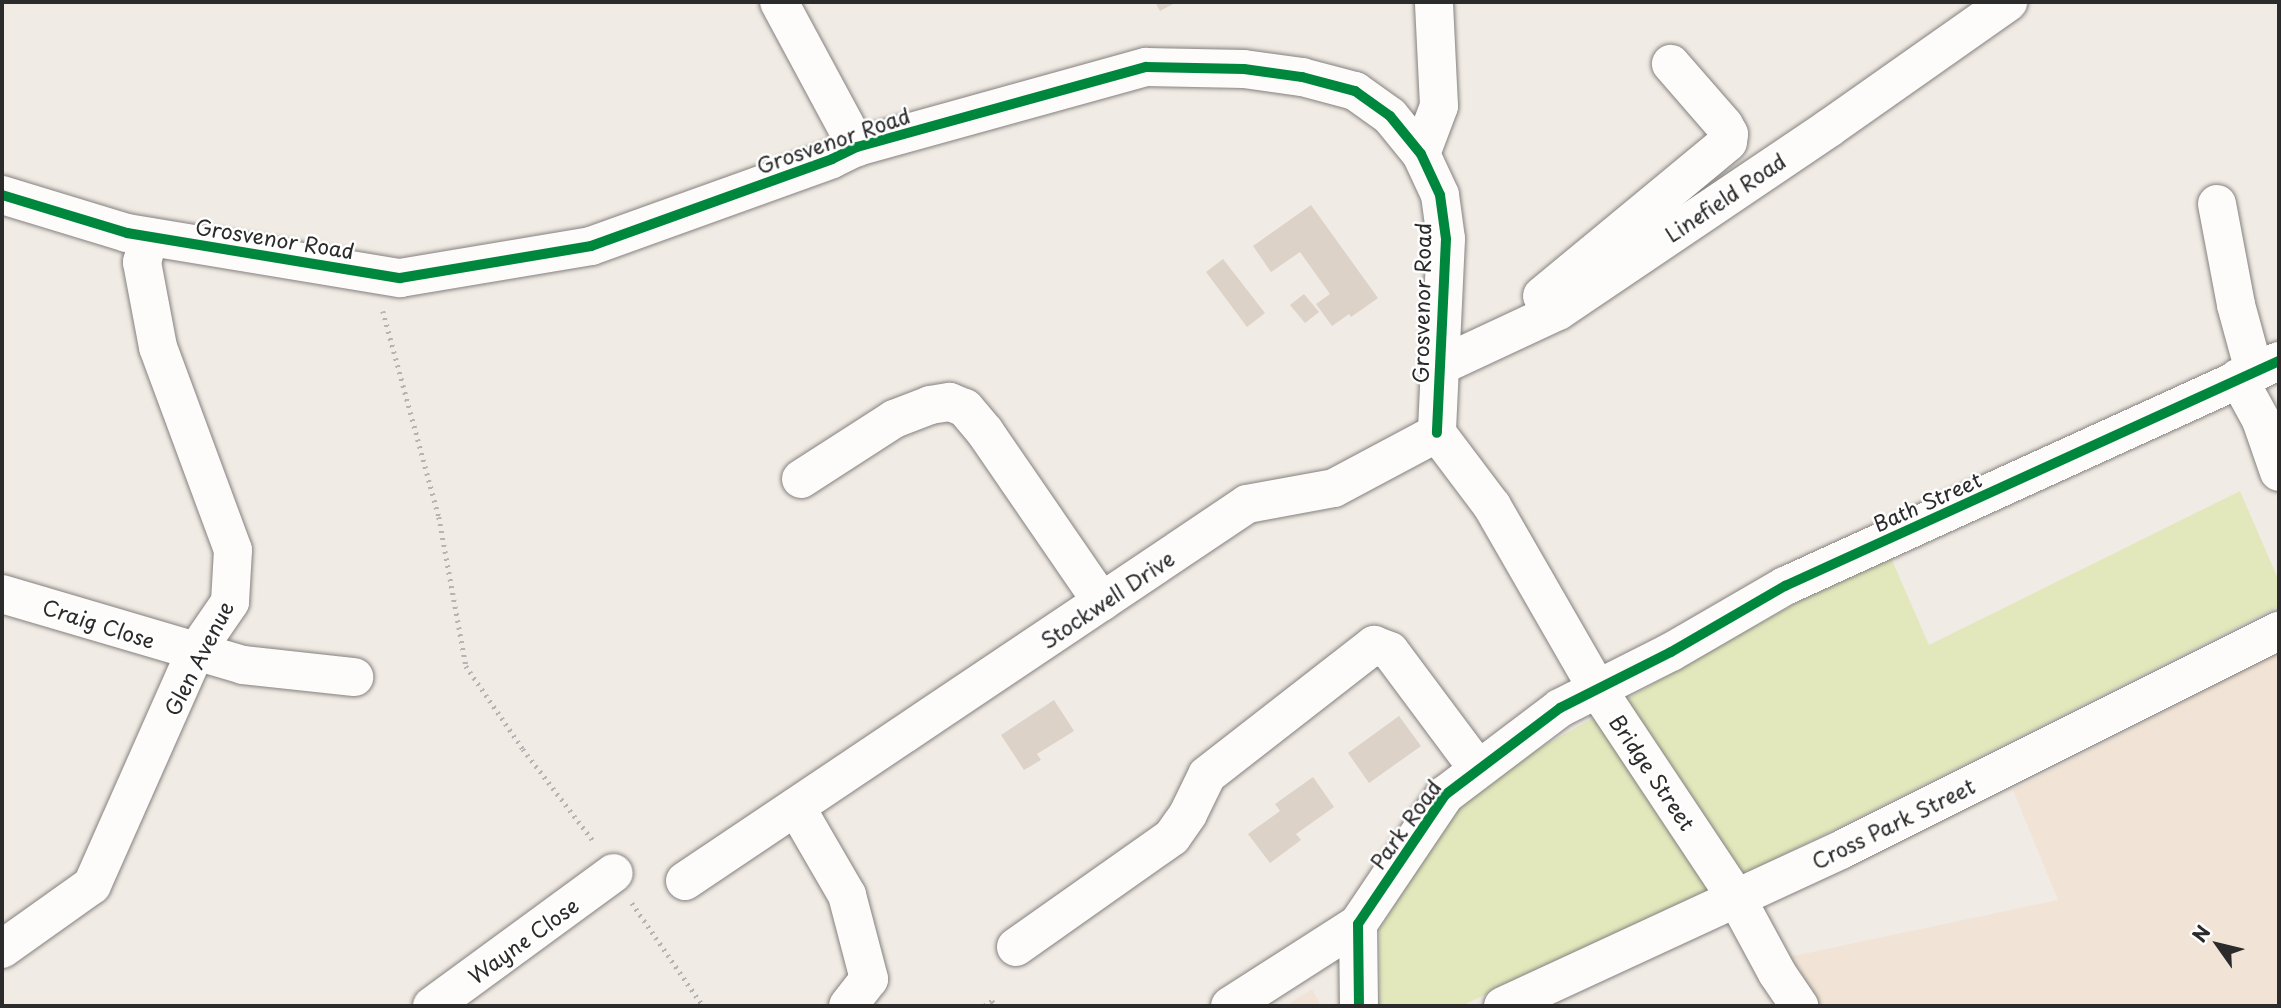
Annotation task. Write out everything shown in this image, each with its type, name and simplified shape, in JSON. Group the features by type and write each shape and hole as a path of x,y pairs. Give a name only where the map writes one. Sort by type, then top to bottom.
{"street":[{"path":"779,2 857,147"},
{"path":"1421,153 1439,106 1434,2"},
{"name":"Linefield Road","path":"1440,366 1558,311 2004,6"},
{"path":"1495,341 1606,239 1728,142 1729,134 1724,125 1671,64"},
{"name":"Grosvenor Road","path":"2,195 149,237 400,278 591,246 832,159 857,147 1146,68 1244,69 1302,77 1355,91 1390,116 1421,153 1440,195 1446,239 1437,433"},
{"path":"2217,204 2236,304 2257,370 2261,420 2279,472"},
{"name":"Glen Avenue","path":"2,949 92,886 195,653 230,602 233,550 158,347 142,262 149,237"},
{"name":"Bath Street","path":"1598,690 1671,652 1785,586 2257,370"},
{"path":"801,479 894,419 930,405 950,402 965,408 1010,467 1102,602"},
{"name":"Stockwell Drive","path":"685,881 1247,504 1334,488 1437,433"},
{"name":"Bridge Street","path":"1437,433 1492,506 1598,690 1737,899 1799,1006"},
{"name":"Craig Close","path":"2,594 243,665 354,677"},
{"name":"Cross Park Street","path":"1503,1006 1737,899 2279,631"},
{"path":"1016,947 1172,837 1207,775 1374,645 1390,651 1478,769"},
{"name":"Park Road","path":"1358,924 1445,795 1560,708 1598,690"},
{"path":"796,807 847,895 869,979 848,1006"},
{"name":"Wayne Close","path":"432,1006 614,873"},
{"path":"1230,1006 1358,924"},
{"path":"1358,924 1359,1006"}],"path":[{"path":"374,274 439,517 466,666 523,750 582,822 703,1006"},
{"path":"984,1006 992,1000 996,1006"}],"shaded area":[{"path":"2279,652 2279,1006 1814,1006 1784,958 2058,900 2013,790"},
{"path":"1312,989 1321,1006 1285,1006"}],"green space":[{"path":"2240,491 2279,581 2279,606 1711,891 1461,1006 1380,1006 1380,928 1454,812 1448,800 1888,551 1929,645"}],"building":[{"path":"1155,2 1177,2 1160,11"},
{"path":"1311,205 1378,298 1351,317 1349,314 1332,326 1316,304 1330,294 1300,252 1271,272 1253,246"},
{"path":"1223,259 1265,313 1247,327 1206,272"},
{"path":"1304,294 1319,312 1305,323 1290,305"},
{"path":"1054,700 1074,731 1037,754 1041,760 1024,770 1001,735"},
{"path":"1399,716 1421,746 1369,783 1348,753"},
{"path":"1313,777 1334,807 1296,834 1301,840 1270,863 1248,834 1280,811 1275,804"}],"cycle path":[{"path":"2,195 127,233 400,278 591,246 832,159 857,147 1146,67 1244,69 1302,77 1355,91 1390,116 1421,154 1440,195 1446,239 1437,433"},
{"path":"1359,1006 1358,924 1445,795 1560,708 1671,652 1785,586 2279,361"}]}
